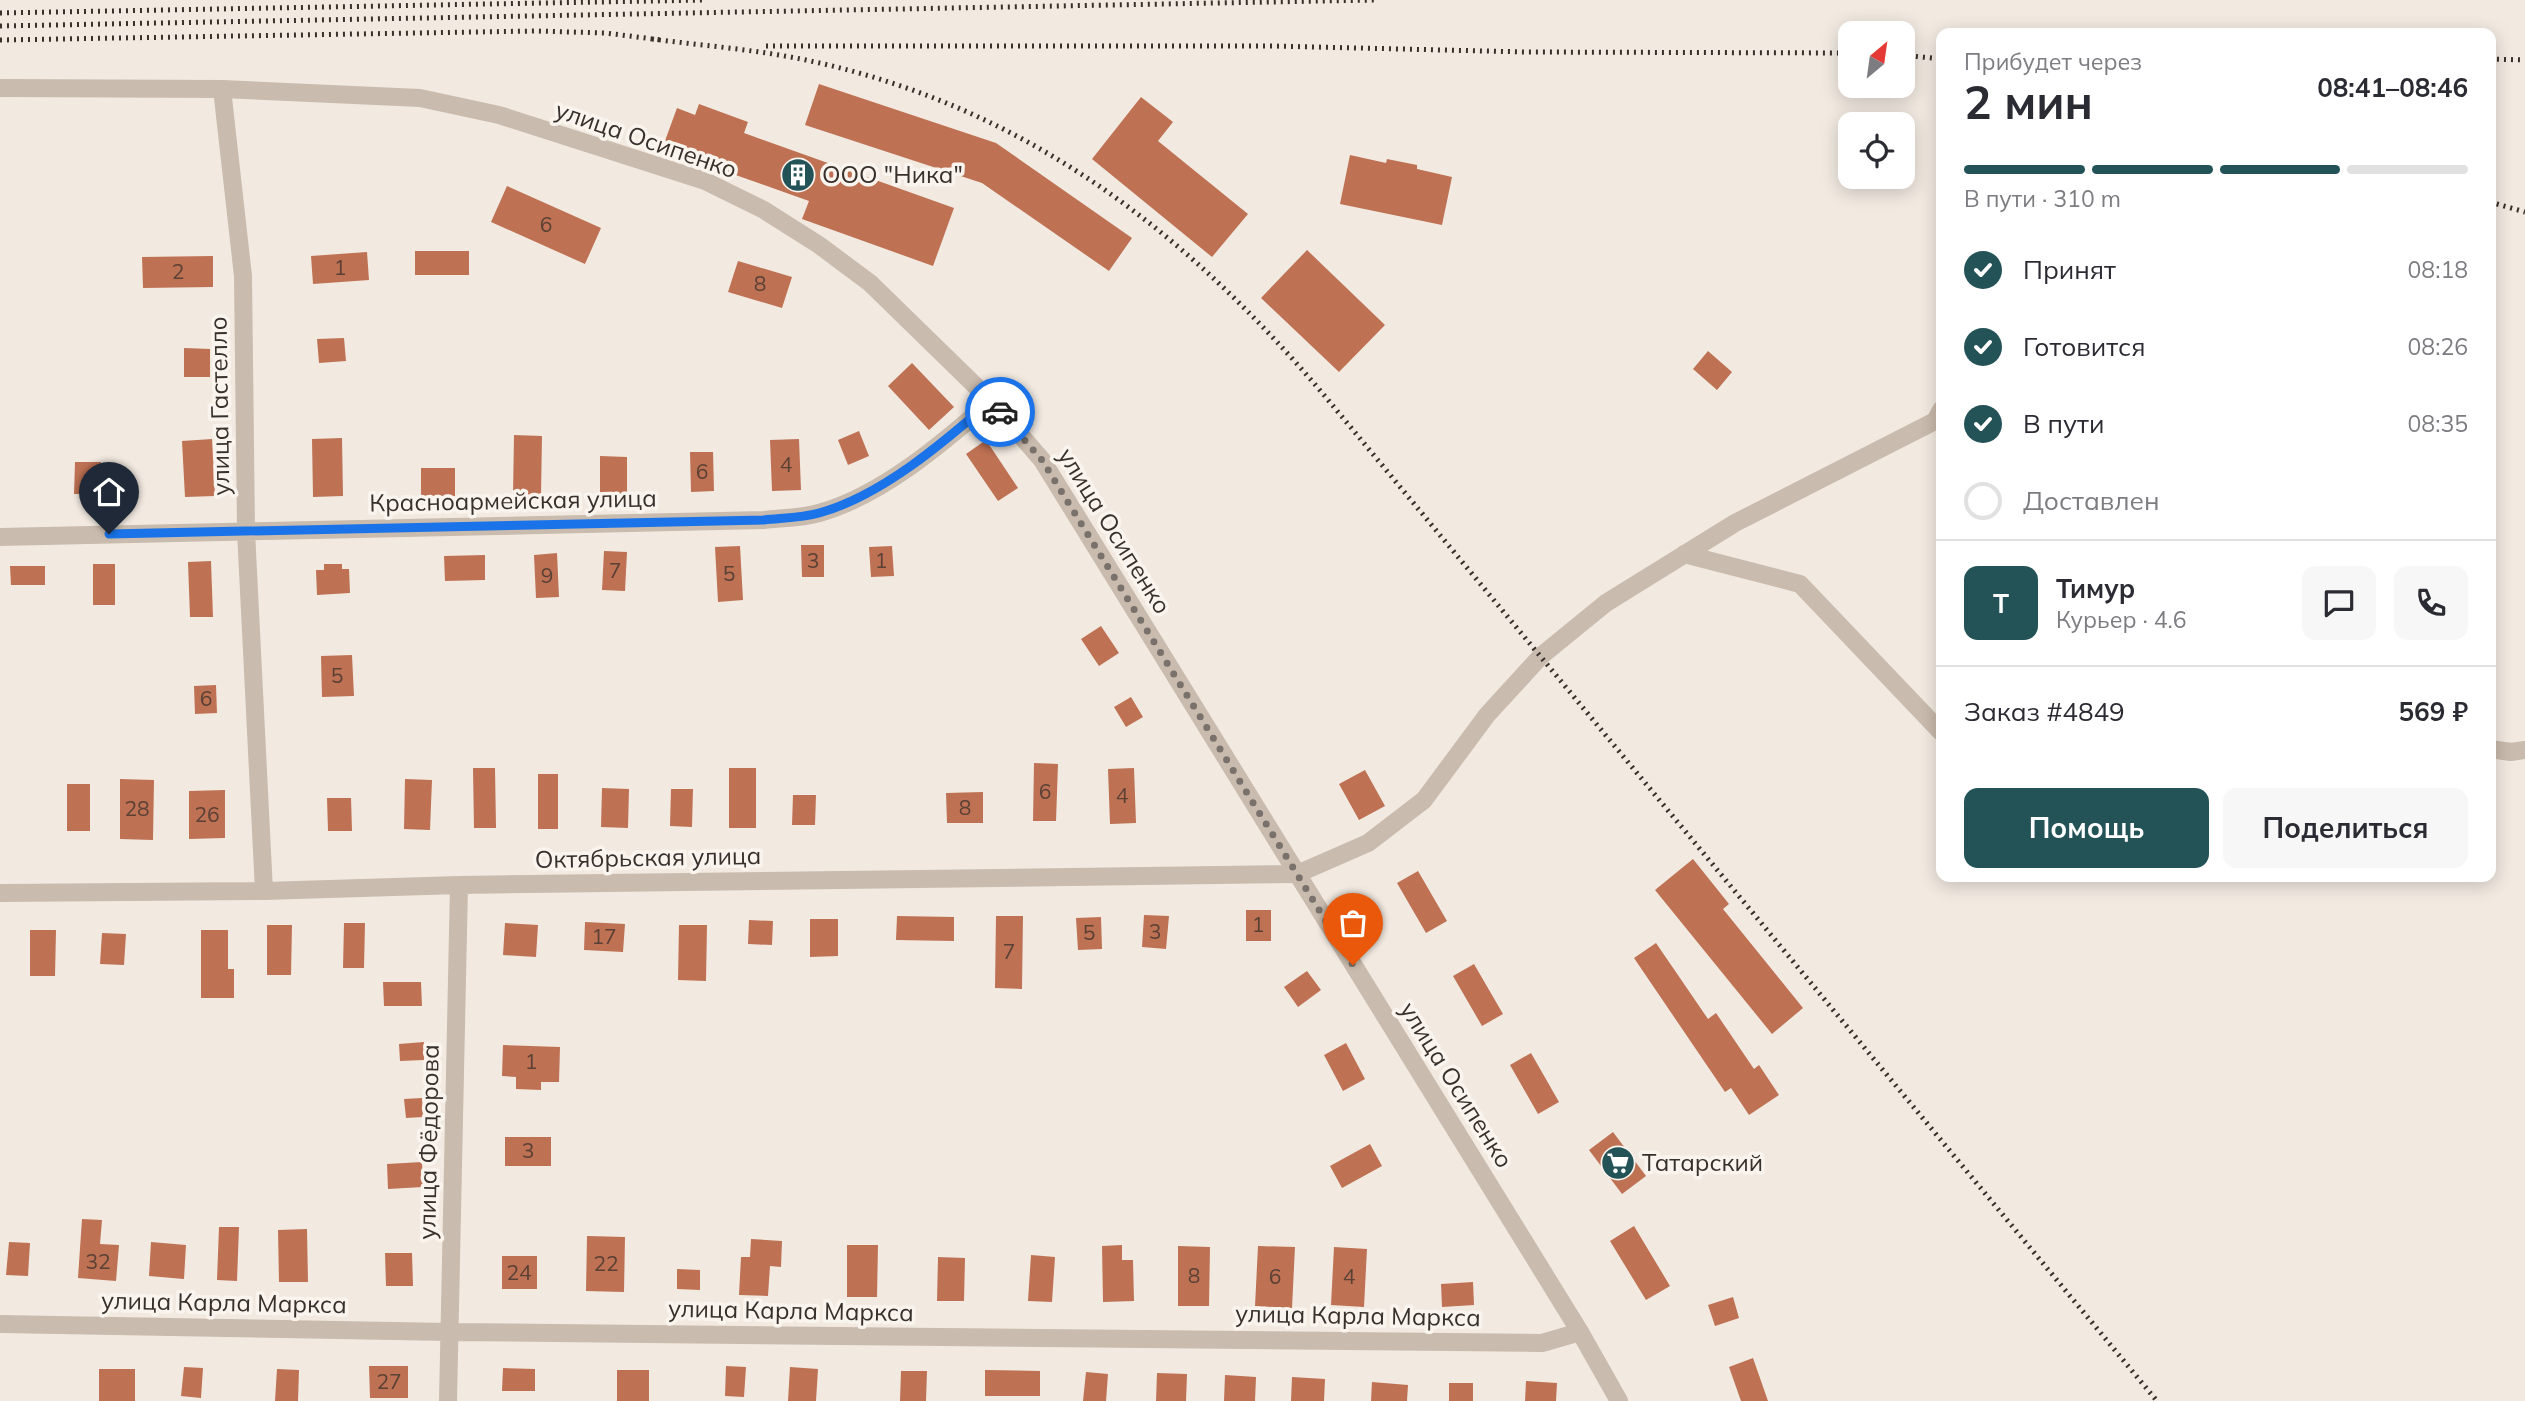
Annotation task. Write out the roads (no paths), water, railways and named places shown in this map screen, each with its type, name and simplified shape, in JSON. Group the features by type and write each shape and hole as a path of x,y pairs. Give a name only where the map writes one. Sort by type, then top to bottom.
{"street":[{"name":"улица Осипенко","path":"0,88 222,89 420,98 499,115 705,181 764,210 819,245 870,283 991,401 1042,460 1580,1332 1619,1401"},
{"name":"улица Гастелло","path":"222,89 243,276 246,531 264,891"},
{"name":"Красноармейская улица","path":"0,537 764,520 816,514 851,502 937,449 991,401"},
{"path":"1297,874 1368,843 1424,800 1487,715 1541,656 1606,603 1735,523 1936,419"},
{"path":"1684,554 1800,584 1936,727"},
{"path":"2496,750 2525,750"},
{"name":"Октябрьская улица","path":"0,893 1297,874"},
{"name":"улица Фёдорова","path":"448,1401 459,885"},
{"name":"улица Карла Маркса","path":"0,1324 449,1332 1542,1343 1580,1332"}],"railway":[{"path":"0,13 706,0"},
{"path":"0,26 1375,0"},
{"path":"0,40 535,31 605,33 661,40"},
{"path":"652,39 754,51 815,62 892,83 965,111 1033,145 1098,185 1158,230 1216,281 1271,336 1324,395 2157,1401"},
{"path":"766,46 1273,46 1527,52 1838,53"},
{"path":"1915,56 1936,58"},
{"path":"2496,59 2525,60"},
{"path":"2496,204 2525,212"}],"place":[{"name":"ООО \"Ника\"","path":"798,175"},
{"name":"Татарский","path":"1618,1163"}]}
